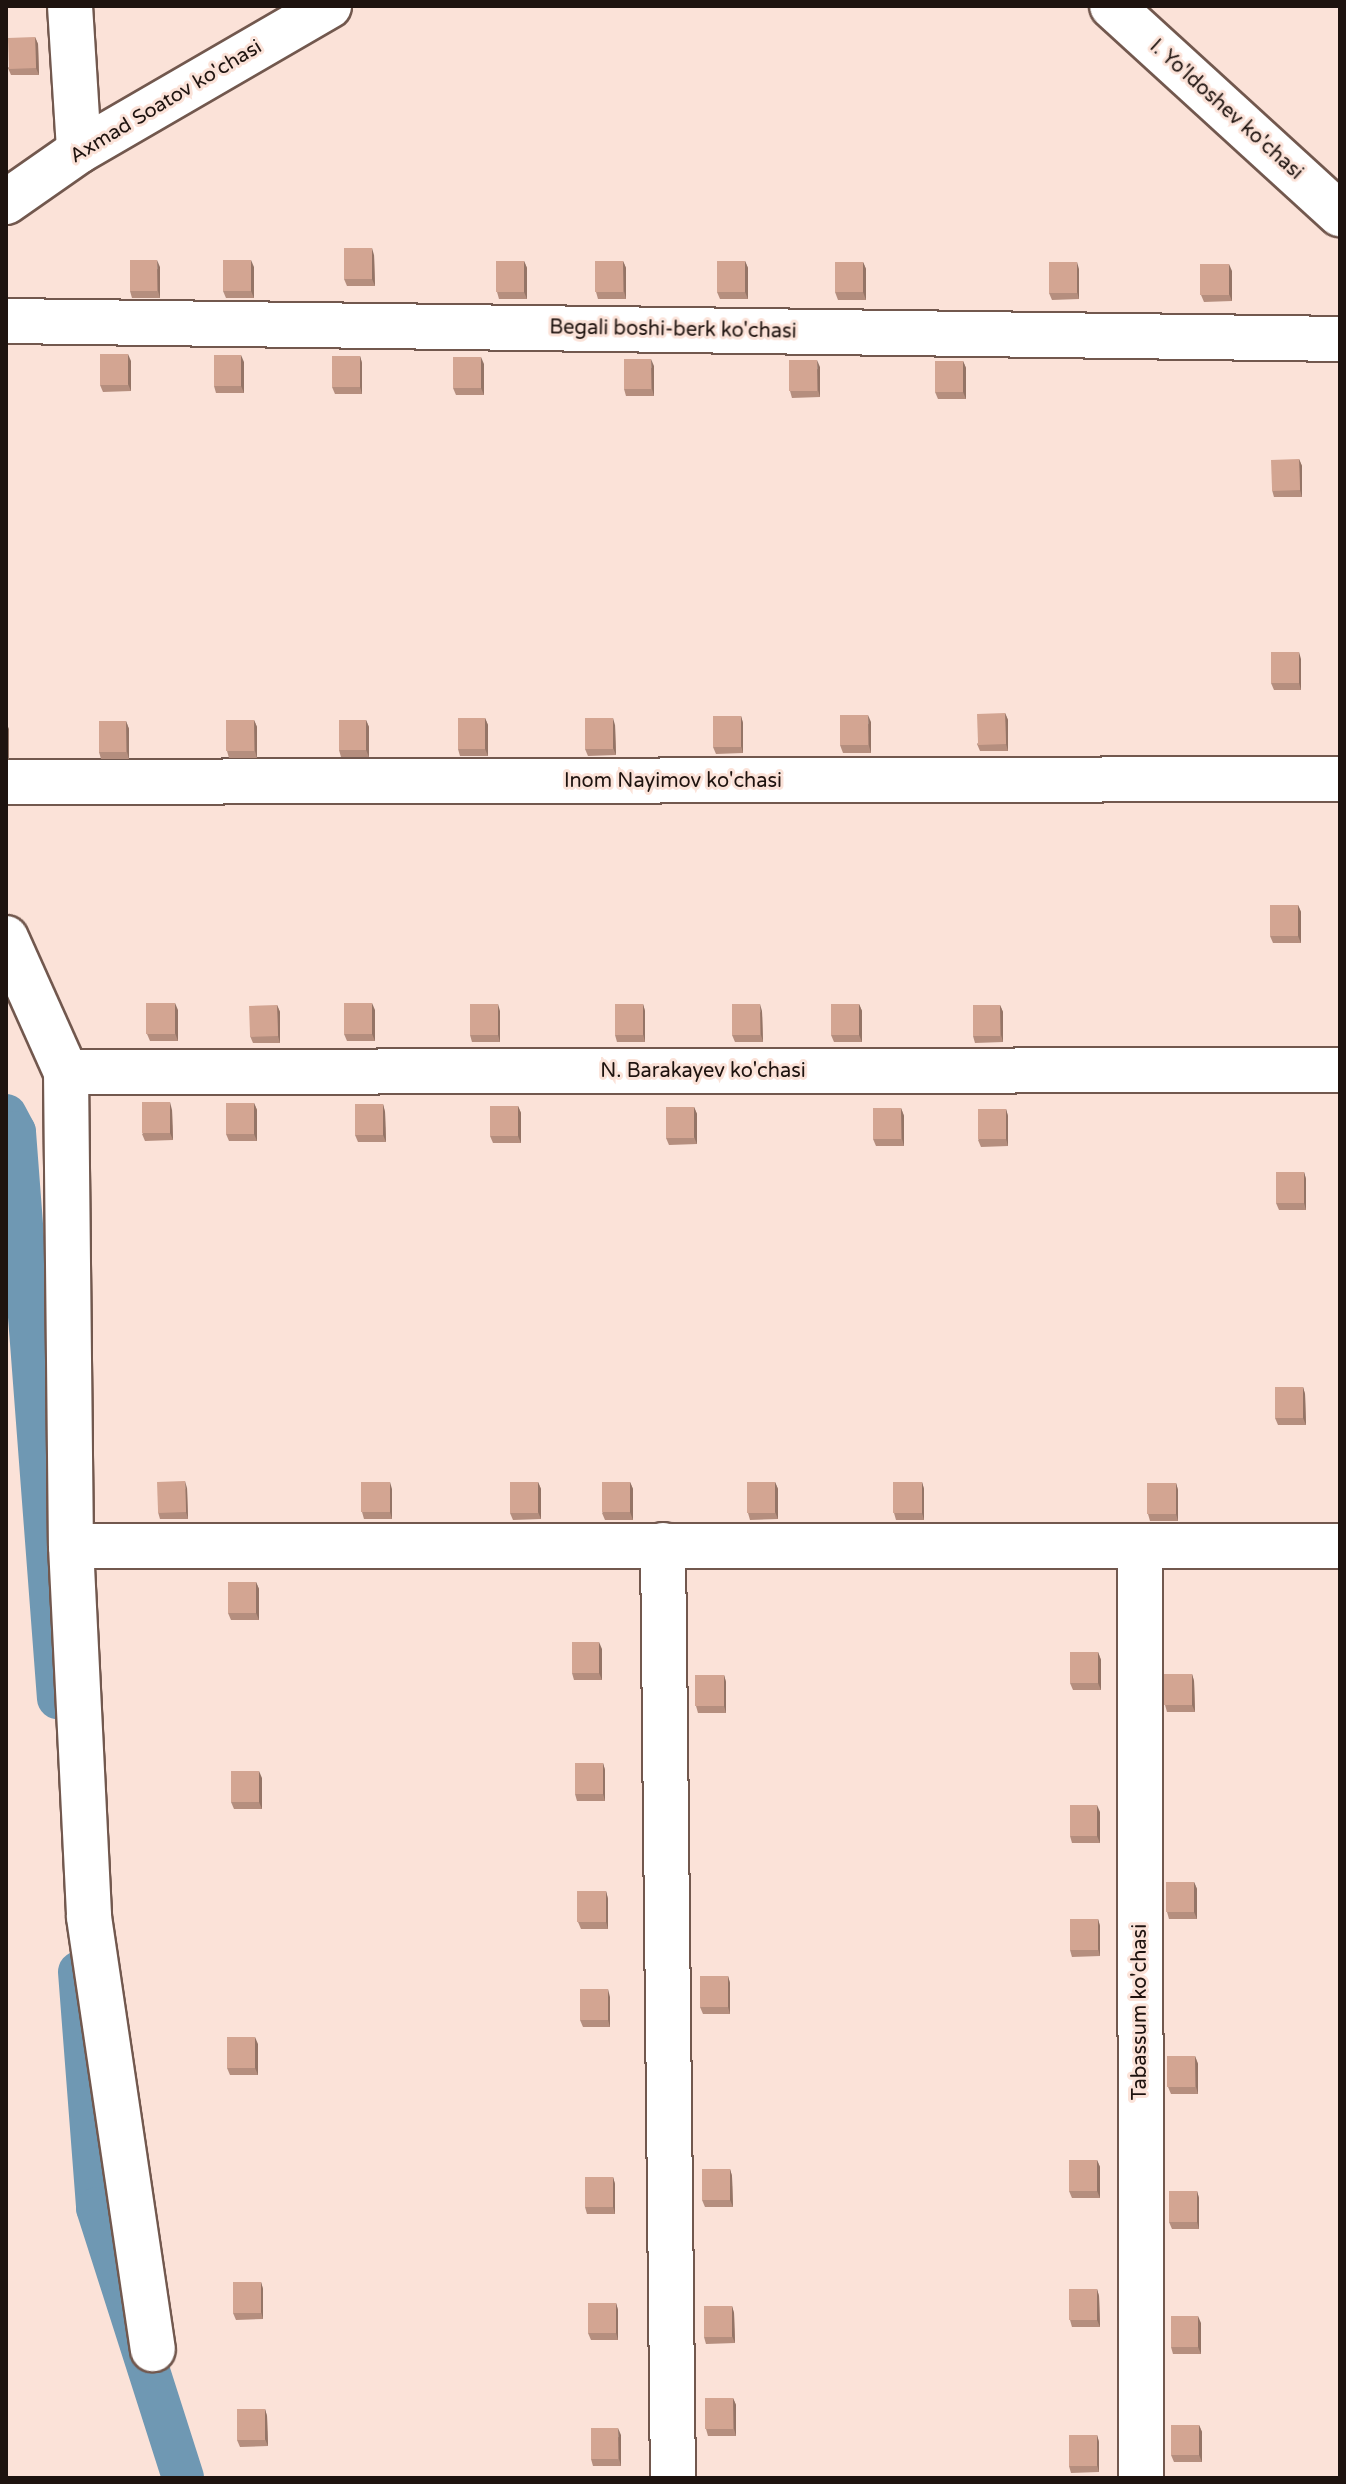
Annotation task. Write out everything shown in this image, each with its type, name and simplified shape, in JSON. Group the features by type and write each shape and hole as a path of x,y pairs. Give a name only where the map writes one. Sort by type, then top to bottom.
{"street":[{"path":"70,6 79,151"},
{"name":"Axmad Soatov ko'chasi","path":"6,202 79,151 329,6"},
{"name":"I. Yo'ldoshev ko'chasi","path":"1112,6 1340,214"},
{"name":"Begali boshi-berk ko'chasi","path":"6,321 1340,339"},
{"name":"Inom Nayimov ko'chasi","path":"6,782 1340,779"},
{"path":"6,938 66,1072 71,1546 89,1917 153,2349"},
{"name":"N. Barakayev ko'chasi","path":"66,1072 1340,1070"},
{"path":"663,1545 673,2478"},
{"path":"71,1546 1340,1546"},
{"name":"Tabassum ko'chasi","path":"1140,1546 1141,2478"}],"building":[{"path":"35,37 36,68 9,69 8,38"},
{"path":"344,248 372,248 372,279 344,279"},
{"path":"130,260 157,260 157,291 130,291"},
{"path":"223,260 251,260 251,291 223,291"},
{"path":"496,261 524,261 524,292 496,292"},
{"path":"595,261 623,261 623,292 595,292"},
{"path":"717,261 745,261 745,292 717,292"},
{"path":"835,262 863,262 863,292 835,292"},
{"path":"1049,262 1077,262 1077,293 1049,293"},
{"path":"1200,264 1229,264 1229,295 1200,295"},
{"path":"100,354 128,354 128,385 100,385"},
{"path":"214,355 241,355 241,386 214,386"},
{"path":"332,356 360,356 360,387 332,387"},
{"path":"453,357 481,357 481,388 453,388"},
{"path":"624,359 651,359 651,389 624,389"},
{"path":"789,360 817,360 817,391 789,391"},
{"path":"935,361 963,361 963,392 935,392"},
{"path":"1299,459 1300,490 1272,491 1271,460"},
{"path":"1271,652 1299,652 1299,683 1271,683"},
{"path":"1005,713 1006,744 978,745 977,714"},
{"path":"840,715 868,715 868,745 840,745"},
{"path":"713,716 741,716 741,747 713,747"},
{"path":"458,718 485,718 485,749 458,749"},
{"path":"585,718 613,718 613,749 585,749"},
{"path":"226,720 254,720 254,751 226,751"},
{"path":"339,720 366,720 366,750 339,750"},
{"path":"99,721 126,721 126,752 99,752"},
{"path":"1270,905 1298,905 1298,936 1270,936"},
{"path":"146,1003 175,1003 175,1034 146,1034"},
{"path":"344,1003 372,1003 372,1034 344,1034"},
{"path":"470,1004 498,1004 498,1035 470,1035"},
{"path":"615,1004 643,1004 643,1035 615,1035"},
{"path":"732,1004 760,1004 760,1035 732,1035"},
{"path":"831,1004 859,1004 859,1035 831,1035"},
{"path":"277,1005 278,1036 250,1037 249,1006"},
{"path":"973,1005 1000,1005 1000,1036 973,1036"},
{"path":"142,1102 170,1102 170,1133 142,1133"},
{"path":"226,1103 254,1103 254,1134 226,1134"},
{"path":"355,1104 383,1104 383,1135 355,1135"},
{"path":"490,1106 518,1106 518,1136 490,1136"},
{"path":"666,1107 694,1107 694,1138 666,1138"},
{"path":"873,1108 901,1108 901,1139 873,1139"},
{"path":"978,1109 1006,1109 1006,1139 978,1139"},
{"path":"1276,1172 1304,1172 1304,1203 1276,1203"},
{"path":"1275,1387 1303,1387 1303,1418 1275,1418"},
{"path":"185,1481 186,1512 158,1513 157,1482"},
{"path":"361,1482 390,1482 390,1512 361,1512"},
{"path":"510,1482 538,1482 538,1513 510,1513"},
{"path":"602,1482 630,1482 630,1512 602,1512"},
{"path":"747,1482 775,1482 775,1513 747,1513"},
{"path":"893,1482 922,1482 922,1513 893,1513"},
{"path":"1147,1483 1176,1483 1176,1514 1147,1514"},
{"path":"228,1582 256,1582 256,1613 228,1613"},
{"path":"572,1642 599,1642 599,1673 572,1673"},
{"path":"1070,1652 1098,1652 1098,1683 1070,1683"},
{"path":"1164,1674 1192,1674 1192,1705 1164,1705"},
{"path":"695,1675 724,1675 724,1706 695,1706"},
{"path":"575,1763 603,1763 603,1794 575,1794"},
{"path":"231,1771 259,1771 259,1802 231,1802"},
{"path":"1070,1805 1097,1805 1097,1836 1070,1836"},
{"path":"1166,1882 1194,1882 1194,1912 1166,1912"},
{"path":"577,1891 606,1891 606,1922 577,1922"},
{"path":"1070,1919 1098,1919 1098,1950 1070,1950"},
{"path":"700,1976 728,1976 728,2007 700,2007"},
{"path":"580,1989 608,1989 608,2020 580,2020"},
{"path":"227,2037 255,2037 255,2068 227,2068"},
{"path":"1167,2056 1195,2056 1195,2087 1167,2087"},
{"path":"1069,2160 1097,2160 1097,2191 1069,2191"},
{"path":"702,2169 730,2169 730,2200 702,2200"},
{"path":"585,2177 613,2177 613,2207 585,2207"},
{"path":"1169,2191 1197,2191 1197,2222 1169,2222"},
{"path":"233,2282 261,2282 261,2313 233,2313"},
{"path":"1069,2289 1097,2289 1097,2320 1069,2320"},
{"path":"588,2303 616,2303 616,2333 588,2333"},
{"path":"704,2306 732,2306 732,2337 704,2337"},
{"path":"1171,2316 1198,2316 1198,2347 1171,2347"},
{"path":"705,2398 733,2398 733,2429 705,2429"},
{"path":"237,2409 265,2409 265,2440 237,2440"},
{"path":"1171,2425 1199,2425 1199,2455 1171,2455"},
{"path":"591,2428 618,2428 618,2459 591,2459"},
{"path":"1069,2435 1097,2435 1097,2466 1069,2466"}],"waterway":[{"path":"6,1115 15,1132 58,1698"},
{"path":"79,1972 97,2208 183,2478"}]}
